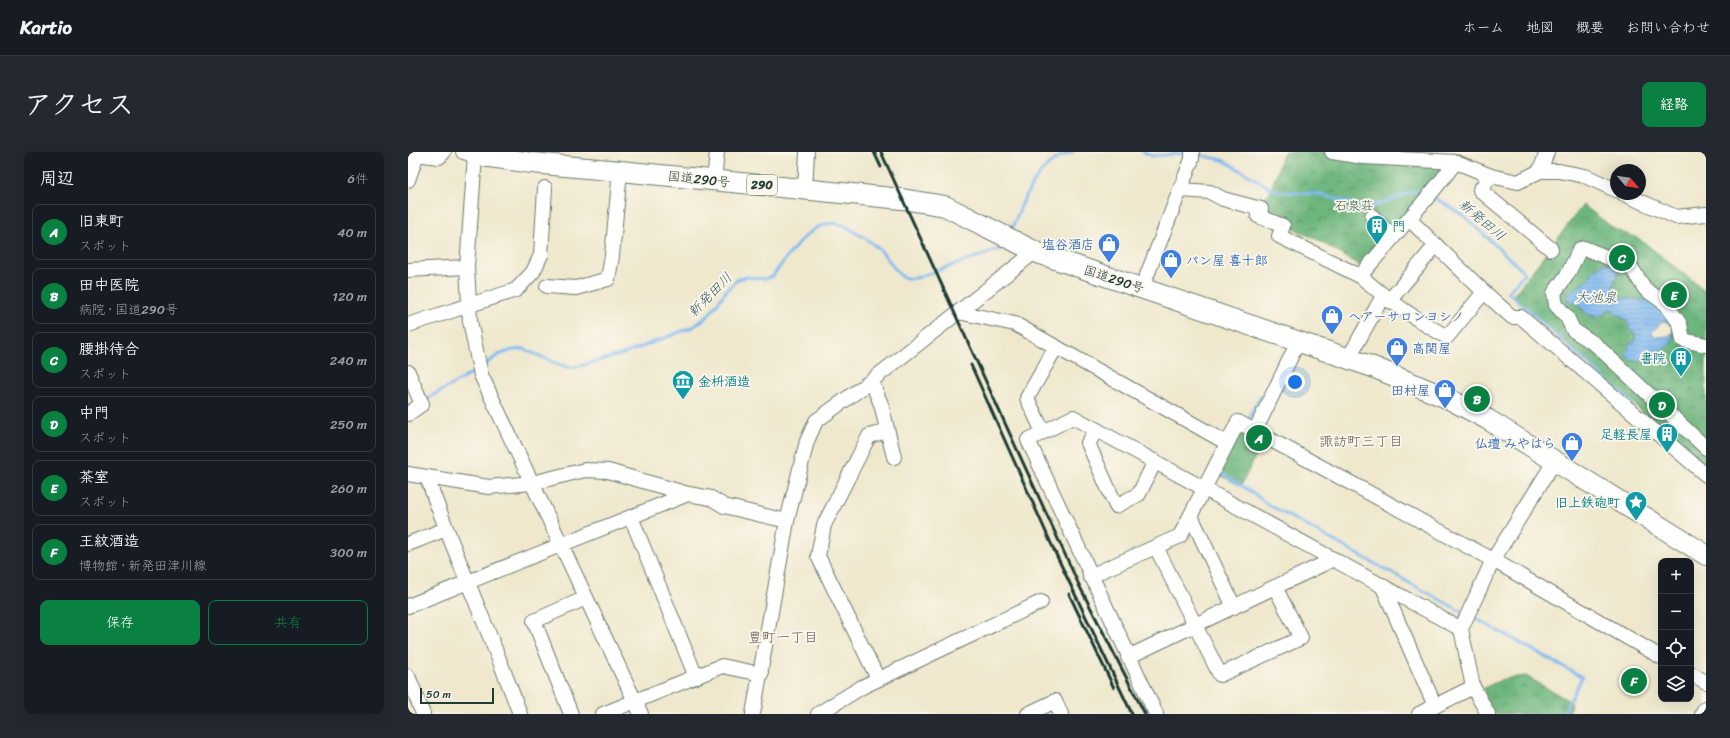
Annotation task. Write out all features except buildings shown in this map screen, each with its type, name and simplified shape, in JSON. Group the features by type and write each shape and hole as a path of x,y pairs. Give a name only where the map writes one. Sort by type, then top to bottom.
{"highway":[{"name":"国道290号","path":"469,154 532,164 620,171 902,199 945,206 1038,253 1348,359 1449,398 1487,419 1554,462 1706,554"}],"main road":[{"path":"1704,714 1706,710"}],"street":[{"path":"408,180 412,154 439,157 444,152"},
{"path":"714,181 717,152"},
{"path":"805,190 807,152"},
{"path":"1332,152 1363,157 1456,162 1491,176 1518,182 1540,171 1559,171 1585,176 1610,187"},
{"path":"1540,171 1547,152"},
{"path":"469,154 467,267 469,307 470,321 480,369 638,708"},
{"path":"1142,288 1192,155"},
{"path":"1360,276 1456,162"},
{"path":"547,286 576,288 608,279 612,256 620,171"},
{"path":"1491,176 1480,190 1551,249"},
{"path":"408,325 469,307 516,290 533,272 541,255 545,188"},
{"path":"1180,190 1210,192 1223,199 1261,209 1258,216 1283,226 1279,236 1360,276 1386,298 1419,321 1447,336 1484,292"},
{"path":"1638,200 1676,217 1706,214"},
{"path":"1372,216 1393,237"},
{"path":"1409,219 1512,317 1521,317 1706,475"},
{"path":"1348,359 1386,298 1436,245"},
{"path":"1706,345 1683,340 1680,324 1666,304 1645,289 1631,267 1584,248 1580,249 1567,275 1554,293 1556,305 1567,317 1573,330 1595,344 1706,448"},
{"path":"753,714 787,521 807,441 816,421 871,381 1032,254 1038,253"},
{"path":"408,270 467,267"},
{"path":"958,312 1015,324 1227,443"},
{"path":"1255,431 1298,342"},
{"path":"1043,432 1027,398 1056,348"},
{"path":"408,372 420,400 408,414"},
{"path":"871,381 881,404 894,457"},
{"path":"1156,714 1090,576 1028,440 1073,417 1461,629"},
{"path":"1090,576 1180,536 1238,422 1492,560 1658,655"},
{"path":"1097,430 1088,444 1116,506 1139,494 1155,461"},
{"path":"878,679 818,556 824,526 868,436 888,431"},
{"path":"1488,714 1473,687 1461,629 1492,560 1554,462"},
{"path":"408,474 489,487 532,483 584,470 608,471 688,494 711,498 724,506 787,521"},
{"path":"427,477 446,529 504,670 520,714"},
{"path":"408,606 688,494"},
{"path":"1191,516 1234,607"},
{"path":"631,517 696,677"},
{"path":"408,544 446,529"},
{"path":"1156,547 1220,675 1301,638 1275,587"},
{"path":"1128,657 1334,559"},
{"path":"1382,585 1435,706"},
{"path":"571,714 534,621 586,598"},
{"path":"818,714 862,687 1041,602"},
{"path":"603,714 638,708 696,677 722,666 761,674"},
{"path":"408,676 424,714"},
{"path":"1694,676 1706,682"},
{"path":"1418,714 1473,687"},
{"path":"1028,714 1055,701 1061,714"}],"green space":[{"name":"石泉荘","path":"1284,152 1326,152 1453,163 1364,268 1316,239 1263,214 1260,203 1270,192"},
{"path":"1583,205 1616,230 1638,238 1706,291 1706,469 1513,296","holes":["1604,263 1618,273 1614,281 1613,292 1618,297 1656,302 1676,328 1669,346 1661,350 1657,358 1650,362 1644,359 1637,361 1627,357 1635,340 1636,334 1630,329 1627,320 1617,315 1609,308 1605,314 1597,317 1585,313 1578,303 1568,301 1567,297 1571,292 1590,278"]},
{"path":"1240,427 1264,439 1241,486 1216,473"},
{"path":"1526,676 1571,702 1569,714 1494,714 1485,697 1484,688 1503,679"}],"water":[{"name":"大池泉","path":"1604,263 1618,267 1613,292 1618,297 1656,302 1676,328 1669,346 1661,350 1654,363 1644,359 1637,361 1627,357 1625,353 1629,349 1628,345 1635,342 1636,334 1630,329 1627,320 1617,315 1610,308 1602,316 1597,317 1585,313 1578,303 1568,301 1567,297 1571,292 1590,278 1592,272","holes":["1665,321 1672,326 1673,331 1669,336 1656,337 1652,333 1661,322"]}],"waterway":[{"name":"新発田川","path":"1012,229 1027,194 1041,172 1061,157 1073,152"},
{"name":"新発田川","path":"1143,152 1152,156 1187,153"},
{"name":"新発田川","path":"1195,154 1223,160 1274,190 1318,194 1362,206 1371,207 1415,191 1426,192"},
{"name":"新発田川","path":"1432,196 1464,216 1525,273 1508,292 1633,404"},
{"name":"新発田川","path":"483,366 498,355 513,350 524,349 560,365 576,367 623,354 693,327 708,316 727,290 738,279 747,277 765,279 772,277 792,250 809,233 829,223 843,225 868,240 883,253 898,273 905,278 916,278 1000,249 1003,244"},
{"name":"新発田川","path":"425,400 476,371"},
{"path":"1246,423 1260,396"},
{"path":"1219,472 1252,492 1267,504 1464,613"},
{"path":"1471,616 1582,677 1563,714"}],"railway":[{"path":"874,152 881,167"},
{"path":"881,152 1079,585 1145,714"},
{"path":"971,365 1054,550 1132,714"},
{"path":"1069,594 1114,688"}],"place":[{"name":"門","path":"1377,246"},
{"name":"腰掛待合","path":"1622,258"},
{"name":"塩谷酒店","path":"1109,264"},
{"name":"パン屋 喜十郎","path":"1171,280"},
{"name":"茶室","path":"1674,295"},
{"name":"ヘアーサロンヨシノ","path":"1332,336"},
{"name":"高関屋","path":"1397,368"},
{"name":"書院","path":"1681,378"},
{"name":"田中医院","path":"1477,399"},
{"name":"金枡酒造","path":"683,400"},
{"name":"中門","path":"1662,405"},
{"name":"田村屋","path":"1445,410"},
{"name":"旧東町","path":"1259,438"},
{"name":"足軽長屋","path":"1667,454"},
{"name":"仏壇 みやはら","path":"1572,462"},
{"name":"旧上鉄砲町","path":"1636,522"},
{"name":"王紋酒造","path":"1634,681"}],"district":[{"name":"諏訪町三丁目","path":"1361,441"},
{"name":"豊町一丁目","path":"783,637"}]}
